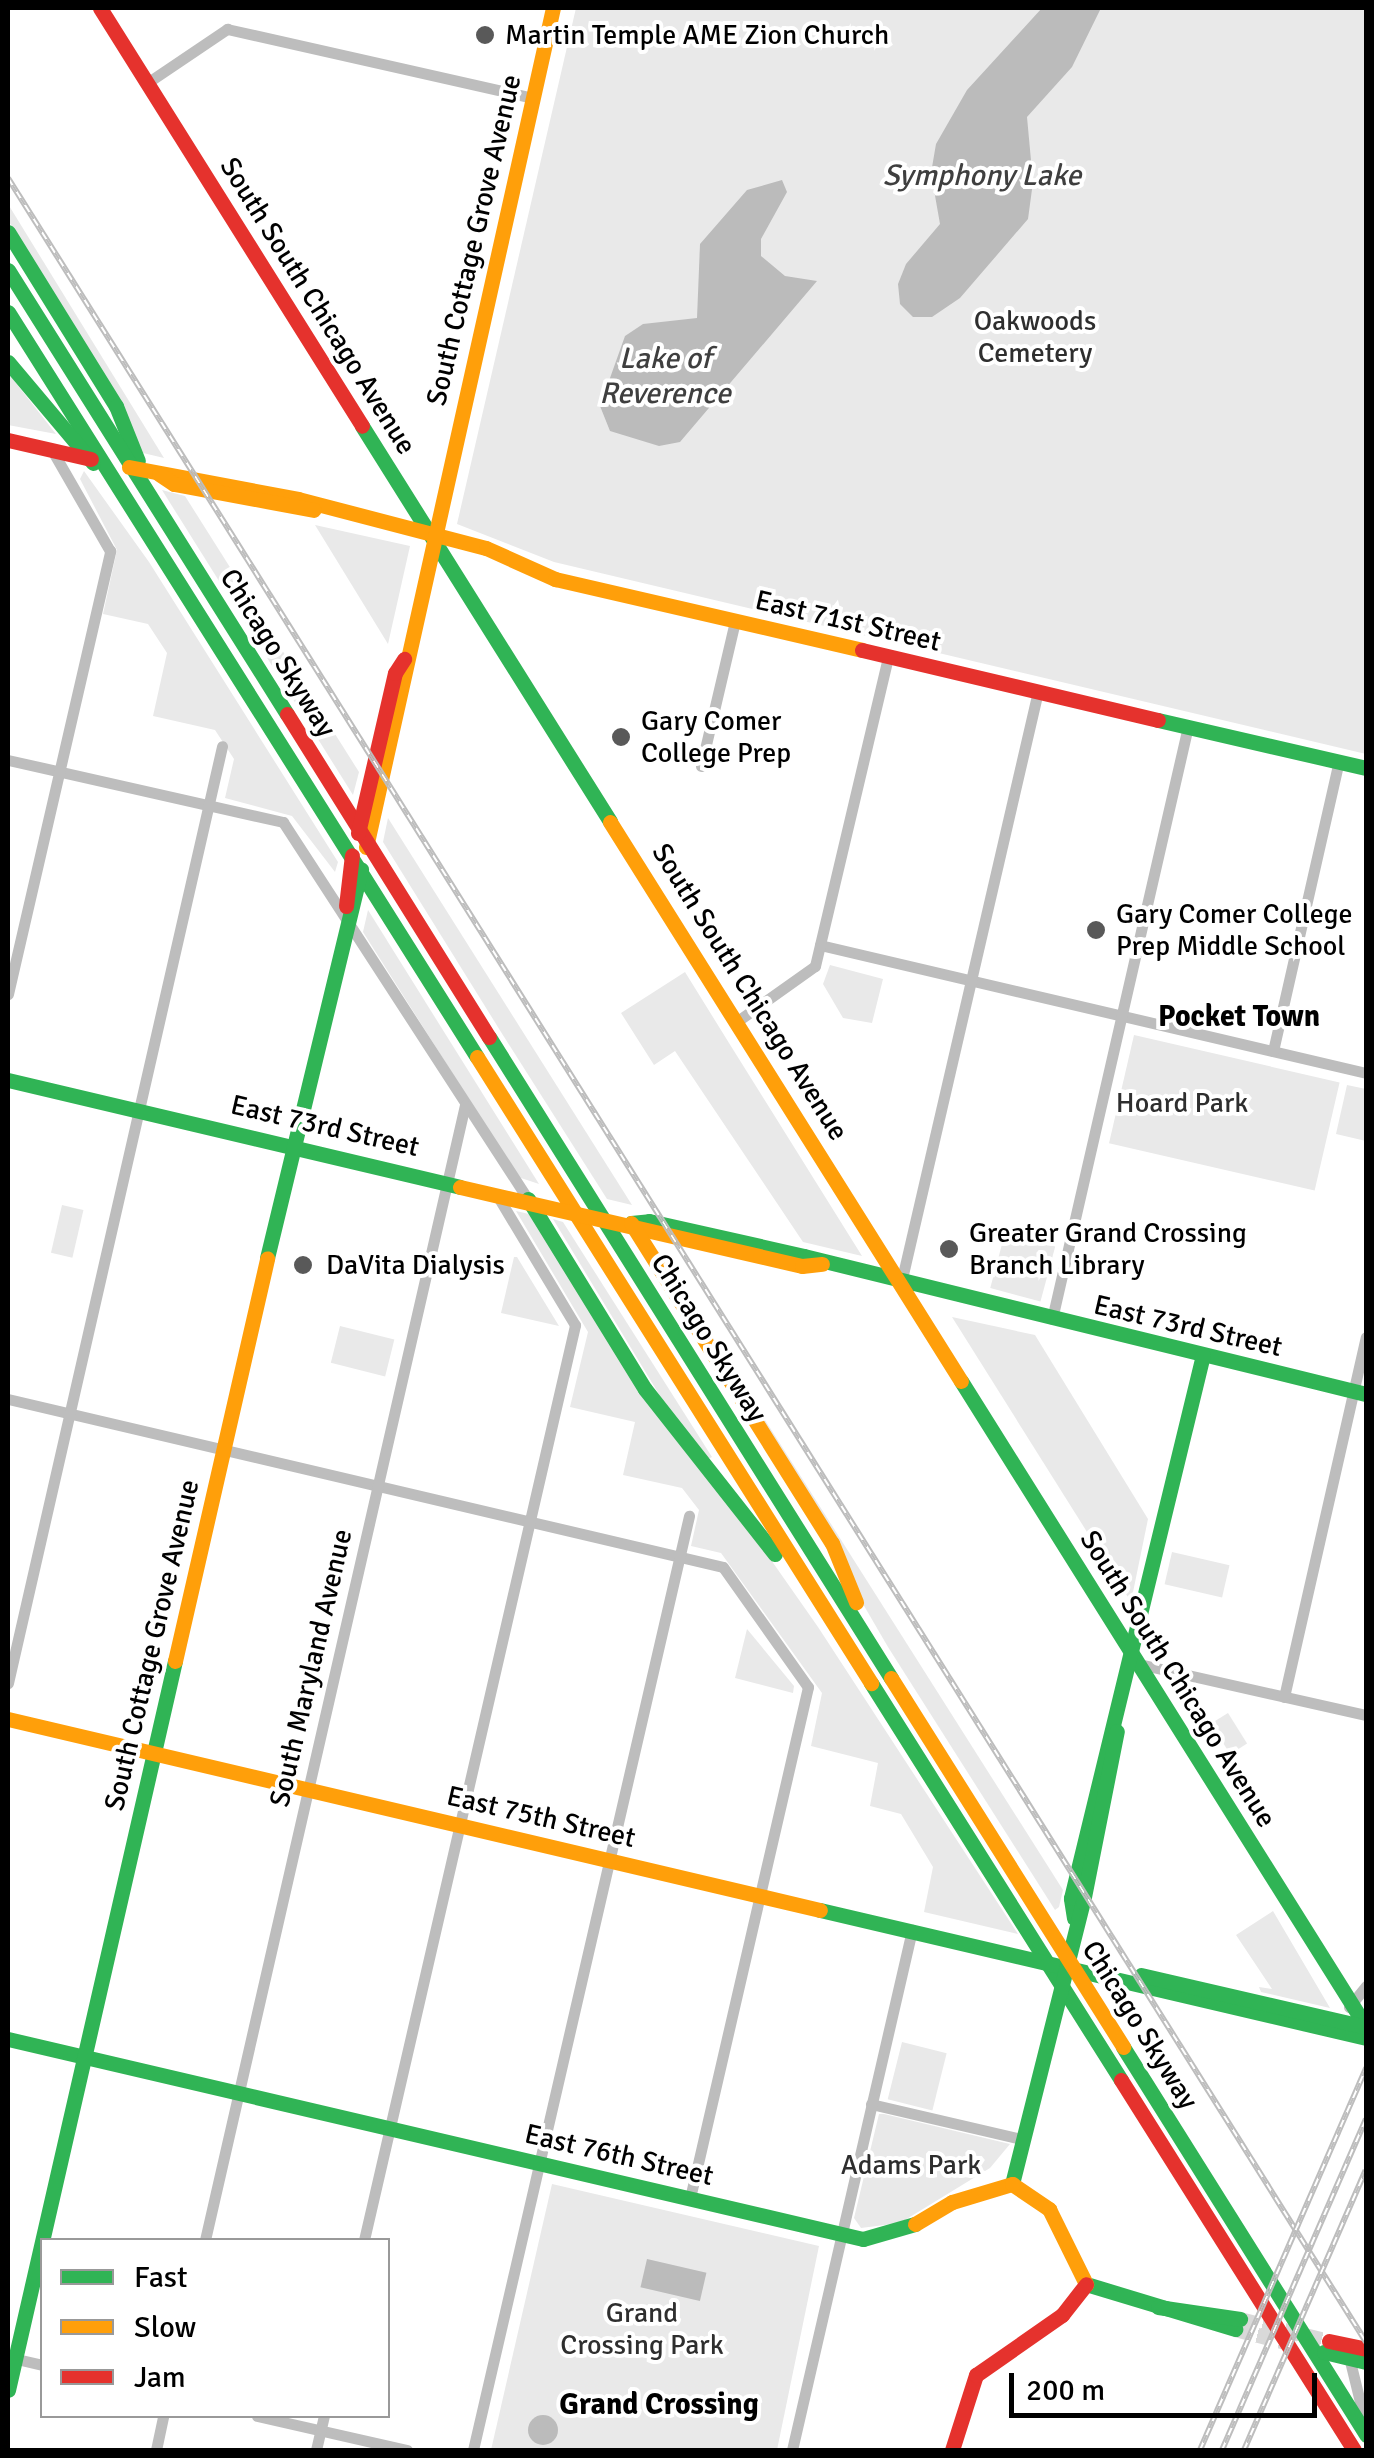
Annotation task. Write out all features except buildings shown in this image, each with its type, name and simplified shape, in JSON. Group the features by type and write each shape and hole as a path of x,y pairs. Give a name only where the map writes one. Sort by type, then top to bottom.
{"main road":[{"name":"South South Chicago Avenue","path":"100,8 739,1020 1364,2032"},
{"name":"South Cottage Grove Avenue","path":"40,2238 346,913 345,886 395,674 404,659 553,8"},
{"path":"8,232 116,406 127,449"},
{"path":"8,270 127,449"},
{"name":"Chicago Skyway","path":"8,312 1354,2450"},
{"path":"8,362 67,435 114,481"},
{"name":"East 71st Street","path":"8,440 159,474 176,472 486,548 555,579 1366,768"},
{"name":"Chicago Skyway","path":"127,449 145,488 1366,2435"},
{"name":"East 73rd Street","path":"8,1080 631,1223 649,1220 1360,1393"},
{"path":"528,1199 668,1420 774,1554 807,1584"},
{"path":"631,1223 832,1543 860,1624"},
{"path":"1086,2284 1075,2251 1049,2209 1012,2184 1113,1771 1117,1729 1136,1660 1203,1355"},
{"name":"East 75th Street","path":"8,1719 1364,2032"},
{"name":"East 76th Street","path":"8,2038 841,2233 881,2238 901,2233 952,2202 1012,2184"},
{"name":"South Cottage Grove Avenue","path":"8,2390 11,2358 40,2240"},
{"path":"1086,2284 1158,2307 1237,2324"},
{"path":"952,2450 976,2375 1062,2315 1086,2284"},
{"path":"1337,2348 1366,2350"},
{"path":"1337,2348 1366,2362"}],"street":[{"path":"148,83 227,29 532,98"},
{"path":"8,994 110,550 52,450"},
{"path":"701,766 735,621"},
{"path":"739,1020 811,973 888,656"},
{"path":"901,1283 1038,691"},
{"path":"1052,1319 1188,726"},
{"path":"8,1682 222,746"},
{"path":"8,760 284,822 528,1199"},
{"path":"1274,1052 1339,761"},
{"path":"820,945 1366,1073"},
{"name":"South Maryland Avenue","path":"205,2238 465,1106"},
{"path":"364,2238 575,1325 496,1191"},
{"path":"1284,1697 1360,1393 1366,1338"},
{"path":"8,1399 680,1554 723,1568 808,1687 690,2198"},
{"path":"472,2450 689,1516"},
{"path":"1136,1660 1366,1715"},
{"path":"792,2450 912,1930"},
{"path":"1349,2006 1366,1986"},
{"path":"871,2104 1022,2140"},
{"path":"1337,2348 1366,2426"},
{"path":"11,2358 40,2365"},
{"path":"156,2450 164,2418"},
{"path":"267,2418 407,2450"},
{"path":"316,2450 324,2418"}],"green space":[{"name":"Oakwoods Cemetery","path":"576,8 1366,8 1366,754 554,562 457,524"},
{"path":"8,204 164,458 143,453 8,220"},
{"path":"8,373 56,434 8,425"},
{"path":"84,471 149,562 338,862 335,872 292,816 225,798 234,759 215,730 153,716 167,653 148,624 103,614 117,550 80,479"},
{"path":"162,490 185,496 359,772 353,795"},
{"path":"315,525 410,546 388,644"},
{"path":"388,818 632,1205 607,1199 501,1032 383,842"},
{"path":"368,910 539,1184 518,1177 363,932"},
{"path":"830,965 883,979 872,1023 843,1018 823,984"},
{"path":"685,972 862,1256 803,1242 675,1051 654,1065 621,1013"},
{"name":"Hoard Park","path":"1134,1035 1340,1082 1315,1191 1109,1143"},
{"path":"1347,1085 1366,1089 1366,1141 1336,1134"},
{"path":"62,1205 83,1210 72,1258 51,1253"},
{"path":"516,1211 529,1214 818,1627 1018,1934 924,1912 933,1867 901,1814 870,1806 878,1763 811,1746 822,1693 721,1553 691,1546 699,1510 682,1488 623,1475 635,1422 570,1407 588,1332"},
{"path":"553,1219 563,1222 712,1457 706,1460 680,1429"},
{"path":"1005,1233 1055,1246 1040,1302 990,1288"},
{"path":"656,1248 1063,1890 1055,1910 888,1647"},
{"path":"517,1257 559,1326 501,1313"},
{"path":"952,1317 1035,1335 1148,1519 1131,1602"},
{"path":"340,1326 394,1340 385,1376 331,1363"},
{"path":"1172,1552 1229,1565 1222,1597 1165,1584"},
{"path":"747,1629 794,1686 793,1693 735,1678"},
{"path":"1228,1713 1247,1744 1230,1754 1211,1724"},
{"path":"1273,1911 1330,2008 1261,1992 1259,1987 1272,1989 1236,1935"},
{"path":"902,2042 947,2053 932,2110 888,2099"},
{"name":"Adams Park","path":"879,2114 1010,2144 990,2168 900,2223 861,2228 854,2218"},
{"name":"Grand Crossing Park","path":"552,2184 819,2246 777,2450 491,2450"}],"water":[{"name":"Symphony Lake","path":"1042,8 1101,8 1072,67 1027,117 1033,182 1028,219 960,298 932,317 913,317 900,304 898,284 906,264 940,224 931,173 936,144 967,90"},
{"name":"Lake of Reverence","path":"782,180 787,192 761,239 761,256 785,276 817,281 680,442 659,446 610,431 600,406 625,336 643,324 697,318 700,244 747,190"},
{"path":"647,2259 706,2273 700,2301 640,2287"},
{"path":"543,2415 554,2419 558,2430 554,2441 543,2445 532,2441 528,2430 532,2419"}],"tunnel":[{"path":"1240,2319 1329,2341"},
{"path":"1235,2329 1289,2343"}],"railway":[{"path":"8,178 1366,2342"},
{"path":"1200,2450 1366,2068"},
{"path":"1222,2450 1366,2119"},
{"path":"1244,2450 1366,2170"}],"traffic: fast":[{"path":"8,232 116,406 138,461"},
{"path":"8,270 287,714"},
{"path":"8,312 477,1057"},
{"path":"8,362 93,463"},
{"path":"362,426 610,822"},
{"path":"1158,720 1366,768"},
{"path":"267,1258 361,869"},
{"path":"489,1037 891,1678"},
{"path":"8,1080 460,1187"},
{"path":"528,1199 645,1389 775,1554"},
{"path":"631,1223 649,1221 804,1256 1366,1394"},
{"path":"1074,1918 1071,1898 1203,1355"},
{"path":"961,1381 1366,2027"},
{"path":"43,2238 175,1661"},
{"path":"871,1683 1121,2080"},
{"path":"1012,2184 1083,1902 1117,1731"},
{"path":"820,1910 1366,2038"},
{"path":"1141,1975 1366,2027"},
{"path":"8,2039 863,2239 915,2224"},
{"path":"1123,2047 1366,2435"},
{"path":"8,2390 40,2250"},
{"path":"1086,2284 1235,2329"},
{"path":"1158,2307 1240,2319"},
{"path":"1324,2352 1366,2362"}],"traffic: slow":[{"path":"366,847 553,8"},
{"path":"129,467 298,499 486,548 555,579 862,650"},
{"path":"159,474 174,484 314,510"},
{"path":"610,822 961,1381"},
{"path":"477,1057 871,1683"},
{"path":"460,1187 802,1266 822,1264"},
{"path":"631,1223 832,1543 856,1602"},
{"path":"175,1661 267,1258"},
{"path":"891,1678 1123,2047"},
{"path":"8,1719 820,1910"},
{"path":"915,2224 952,2202 1012,2184 1049,2209 1086,2284"}],"traffic: jam":[{"path":"100,8 362,426"},
{"path":"8,440 91,459"},
{"path":"862,650 1158,720"},
{"path":"358,833 395,673 404,659"},
{"path":"287,714 489,1037"},
{"path":"346,906 352,855"},
{"path":"1121,2080 1354,2450"},
{"path":"952,2450 976,2375 1062,2315 1086,2284"},
{"path":"1329,2341 1366,2349"}],"place":[{"name":"Martin Temple AME Zion Church","path":"485,35"},
{"name":"Gary Comer College Prep","path":"621,737"},
{"name":"Gary Comer College Prep Middle School","path":"1096,930"},
{"name":"Greater Grand Crossing Branch Library","path":"949,1249"},
{"name":"DaVita Dialysis","path":"303,1265"}],"district":[{"name":"Pocket Town","path":"1239,1017"},
{"name":"Grand Crossing","path":"659,2405"}]}
